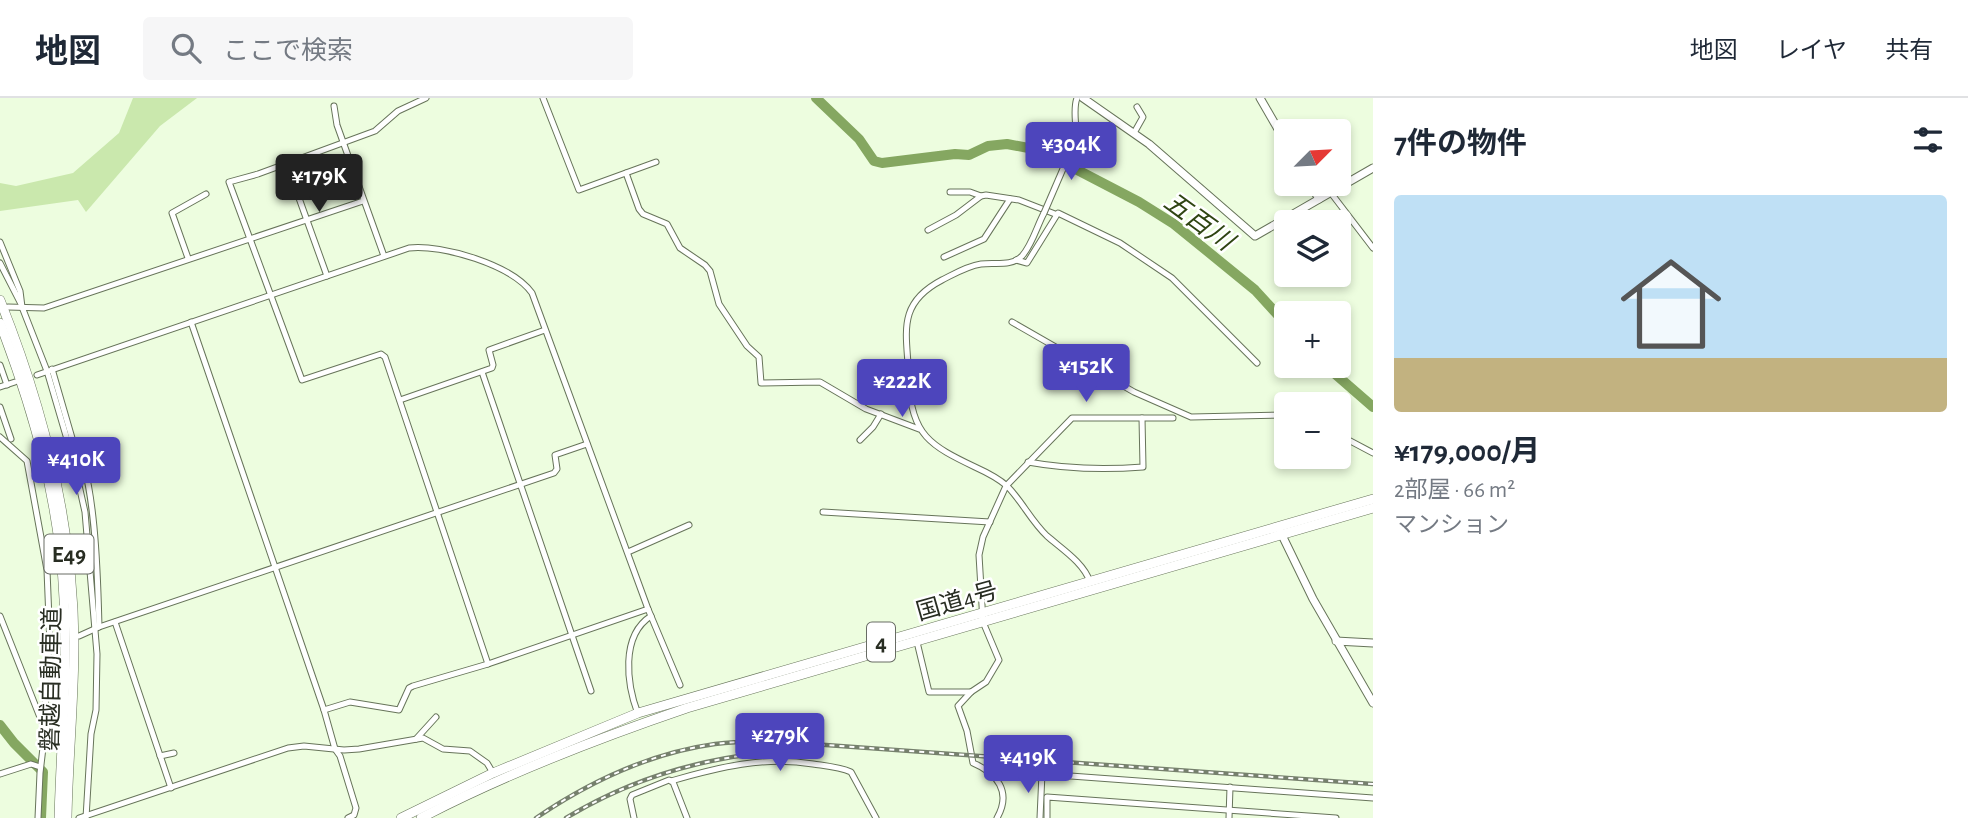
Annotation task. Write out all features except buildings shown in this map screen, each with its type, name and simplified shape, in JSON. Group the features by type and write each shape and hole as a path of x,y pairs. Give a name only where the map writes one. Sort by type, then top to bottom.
{"highway":[{"name":"磐越自動車道","path":"0,300 25,366 47,437 67,542 74,642 67,818"},
{"name":"磐越自動車道","path":"0,323 39,439 60,543 65,599 65,644 59,818"},
{"name":"国道4号","path":"401,818 493,773 638,713 737,683 982,618 1280,531 1373,499"},
{"name":"国道4号","path":"421,818 530,766 642,723 776,681 917,642 1090,582 1373,508"}],"street":[{"path":"426,98 398,111 375,131 229,182 302,380 381,354 385,358 488,664"},
{"path":"542,98 577,189 656,162"},
{"path":"919,429 910,394 907,332 909,311 922,292 959,271 981,264 1008,263 1016,260 1028,246 1075,142 1077,98"},
{"path":"1083,98 1134,132 1255,236 1325,196"},
{"path":"1260,98 1274,122"},
{"path":"334,106 337,125 384,256"},
{"path":"1134,132 1143,117 1137,107"},
{"path":"286,162 327,276"},
{"path":"1351,181 1373,168"},
{"path":"626,173 643,214 667,224 680,248 702,261 710,271 719,304 747,346 759,357 761,383 820,382 866,409 919,429 945,453 988,473 1006,486 1035,524 1085,571 1090,582"},
{"path":"295,182 306,177"},
{"path":"950,192 970,192 981,196 993,195 1019,200 1058,213 1120,243 1165,273 1257,363"},
{"path":"188,258 172,213 206,194"},
{"path":"928,230 956,215 981,196"},
{"path":"1333,196 1373,248"},
{"path":"944,257 984,239 1010,199"},
{"path":"8,307 44,308 249,237 363,201"},
{"path":"1016,260 1027,263 1055,214"},
{"path":"0,242 20,291 22,307"},
{"path":"37,375 417,247 445,250 475,258 528,288 648,609 680,685"},
{"path":"0,263 49,370 74,445 81,453 95,527 96,710 91,734 86,817"},
{"path":"191,322 335,749 340,756 355,806 355,813 348,818"},
{"path":"1012,322 1134,392 1191,417 1274,415"},
{"path":"400,400 482,372 493,366 489,350 545,330"},
{"path":"0,365 7,385"},
{"path":"49,370 85,512 96,629"},
{"path":"482,372 591,691"},
{"path":"0,387 15,382"},
{"path":"0,407 11,439"},
{"path":"860,440 881,414"},
{"path":"1173,418 1072,418 1006,486 983,537 979,555 982,618 999,660 986,682 971,692 958,706 967,730 973,763 989,769 1373,798"},
{"path":"1028,462 1056,467 1106,470 1143,467 1142,418"},
{"path":"0,437 27,461 47,570 54,644 46,666 45,730 38,818"},
{"path":"1351,442 1373,453"},
{"path":"79,636 554,473 557,469 555,455 587,444"},
{"path":"823,512 990,522"},
{"path":"628,552 689,524"},
{"path":"1280,531 1336,641 1373,704"},
{"path":"324,710 350,702 399,709 409,688 648,609"},
{"path":"0,616 45,730"},
{"path":"642,723 629,682 629,656 639,629 651,616"},
{"path":"115,622 171,788"},
{"path":"0,642 8,639"},
{"path":"1336,641 1373,643"},
{"path":"917,642 929,692 971,692"},
{"path":"416,739 436,717"},
{"path":"79,818 288,748 304,746 335,749 378,747 428,739 443,748 470,751 487,763 493,773"},
{"path":"160,755 174,753"},
{"path":"634,818 630,799 632,795 671,780 732,766 789,759 851,772 876,818"},
{"path":"0,774 31,764 40,767"},
{"path":"989,769 1003,791 1002,807 997,818"},
{"path":"1042,773 1047,818"},
{"path":"671,780 687,818"},
{"path":"1229,818 1230,787"},
{"path":"1044,797 1336,818"},
{"path":"1040,818 1044,797"}],"green space":[{"path":"133,98 197,98 160,126 86,212 78,200 0,211 0,183 16,186 73,173 119,133"}],"waterway":[{"name":"五百川","path":"816,98 859,139 874,161 882,163 955,154 969,155 988,146 1007,144 1039,150 1139,202 1174,224 1255,290 1274,311"},
{"name":"五百川","path":"1340,378 1373,407"},
{"path":"0,725 43,772 41,818"}],"railway":[{"path":"536,818 599,781 644,762 691,748 739,742 812,744 1373,784"},
{"path":"566,818 617,791 671,771 728,758 785,751"}]}
